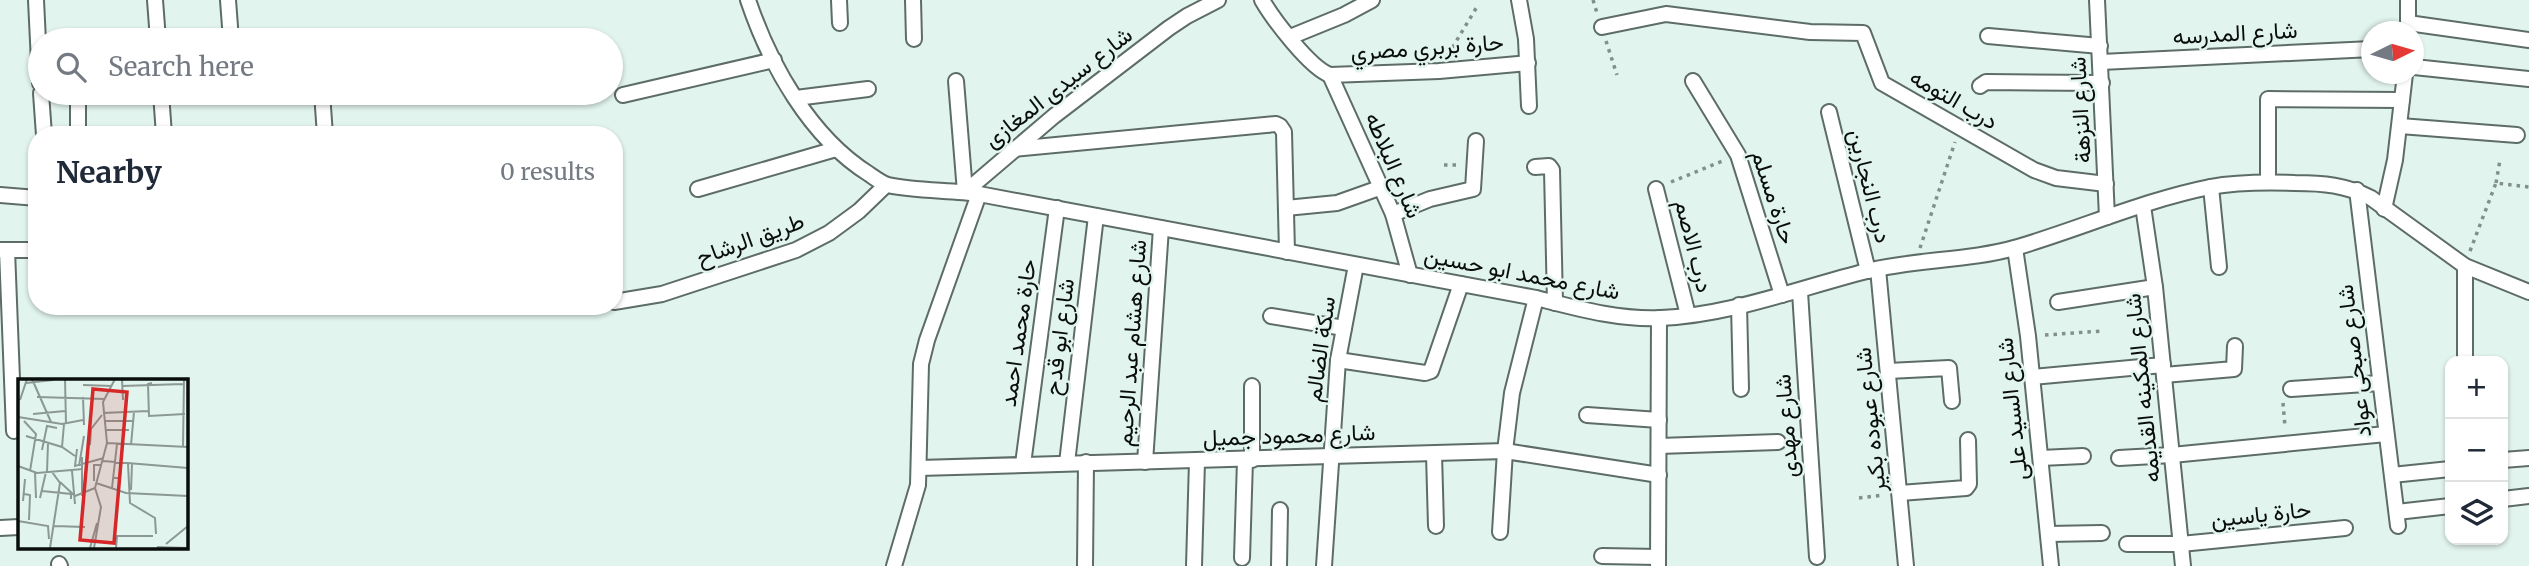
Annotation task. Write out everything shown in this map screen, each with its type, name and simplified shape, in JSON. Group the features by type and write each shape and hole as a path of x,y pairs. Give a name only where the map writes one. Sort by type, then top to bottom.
{"street":[{"path":"36,0 37,28"},
{"path":"155,0 157,28"},
{"path":"228,0 230,28"},
{"path":"748,0 774,60 814,124 836,149 886,185"},
{"path":"839,0 840,23"},
{"path":"913,0 914,39"},
{"name":"شارع سيدى المغازى","path":"972,193 1013,149 1169,28 1218,0"},
{"path":"1262,0 1315,66 1329,75"},
{"path":"1290,37 1345,15 1372,0"},
{"path":"1519,0 1525,29 1529,106"},
{"name":"شارع النزهة","path":"2097,0 2107,218"},
{"path":"2408,0 2408,21"},
{"name":"درب التومه","path":"1602,27 1666,14 1810,32 1863,33 1882,83 2034,170 2056,178 2106,184"},
{"path":"2424,29 2529,40"},
{"path":"1988,36 2100,46"},
{"name":"شارع المدرسه","path":"2101,62 2361,49"},
{"path":"623,95 774,60"},
{"name":"حارة بربري مصري","path":"1329,75 1438,71 1528,63"},
{"path":"2424,68 2529,79"},
{"name":"شارع البلاطه","path":"1329,75 1393,214 1410,275"},
{"path":"894,566 918,485 921,363 972,193 956,81"},
{"name":"حارة مسلم","path":"1693,81 1738,155 1782,295"},
{"path":"1980,86 1986,82 2102,83"},
{"path":"2384,209 2400,126 2404,84"},
{"path":"796,98 868,89"},
{"path":"2268,182 2268,99 2402,100"},
{"path":"42,105 43,126"},
{"path":"78,105 78,126"},
{"path":"162,105 163,126"},
{"path":"324,105 325,126"},
{"name":"درب النجارين","path":"1829,112 1873,270"},
{"path":"1013,149 1276,124 1284,132 1287,252"},
{"path":"2400,126 2517,135"},
{"path":"1393,214 1430,199 1473,189 1476,141"},
{"path":"698,189 836,149"},
{"path":"1535,167 1549,166 1552,170 1555,303"},
{"name":"شارع محمد ابو حسين","path":"886,185 972,193 1536,298 1598,313 1660,318 1688,315 1800,292 1873,270 2015,248 2211,187 2268,182 2329,184 2357,190"},
{"name":"طريق الرشاح","path":"623,300 662,294 796,250 829,233 859,211 886,185"},
{"path":"1286,208 1337,203 1382,187"},
{"path":"2211,187 2219,267"},
{"name":"درب الاصم","path":"1656,189 1688,315"},
{"path":"2357,190 2465,266 2529,292"},
{"name":"شارع صبحى عواد","path":"2357,190 2398,519 2445,507"},
{"path":"0,193 28,197"},
{"name":"شارع المكينه القديمه","path":"2143,206 2155,287 2183,566"},
{"name":"حارة محمد احمد","path":"1023,464 1057,208"},
{"name":"شارع ابو قدح","path":"1067,463 1097,216"},
{"name":"شارع هشام عبد الرحيم","path":"1145,461 1161,228"},
{"name":"شارع السيد على","path":"2015,248 2028,336 2051,566"},
{"path":"15,431 3,250 28,250"},
{"name":"سكة الضالم","path":"1324,566 1338,360 1356,265"},
{"path":"2465,266 2465,356"},
{"name":"شارع عبوده بكير","path":"1873,270 1888,371 1906,566"},
{"path":"1338,360 1425,373 1431,371 1461,284"},
{"path":"2058,302 2155,287"},
{"name":"شارع مهدى","path":"1800,292 1817,558"},
{"path":"1500,533 1512,393 1536,298"},
{"path":"1739,305 1741,389"},
{"path":"1271,316 1344,328"},
{"path":"1602,556 1658,562 1660,318"},
{"path":"2032,377 2234,369 2235,346"},
{"path":"1888,371 1949,368 1952,401"},
{"path":"2287,395 2380,383"},
{"path":"1242,558 1252,386"},
{"path":"1587,415 1659,420"},
{"path":"2119,458 2386,434"},
{"path":"1900,493 1966,488 1969,484 1968,440"},
{"path":"1659,446 1778,442"},
{"name":"شارع محمود جميل","path":"919,468 1505,451 1659,475"},
{"path":"1434,454 1436,526"},
{"path":"2040,458 2082,456"},
{"path":"2508,460 2529,458"},
{"path":"1194,566 1197,461"},
{"path":"1085,566 1086,462"},
{"path":"2392,475 2445,470"},
{"path":"2508,498 2529,496"},
{"path":"1279,566 1280,510"},
{"path":"0,528 18,527"},
{"name":"حارة ياسين","path":"2127,544 2181,544 2345,528"},
{"path":"2048,534 2102,533"}],"path":[{"path":"1438,71 1478,5"},
{"path":"1915,263 1959,128"},
{"path":"1656,189 1738,155"},
{"path":"2465,266 2496,183 2500,160"},
{"path":"2496,183 2529,187"},
{"path":"2028,336 2102,331"},
{"path":"2287,395 2287,444"},
{"path":"1859,498 1900,493"}]}
